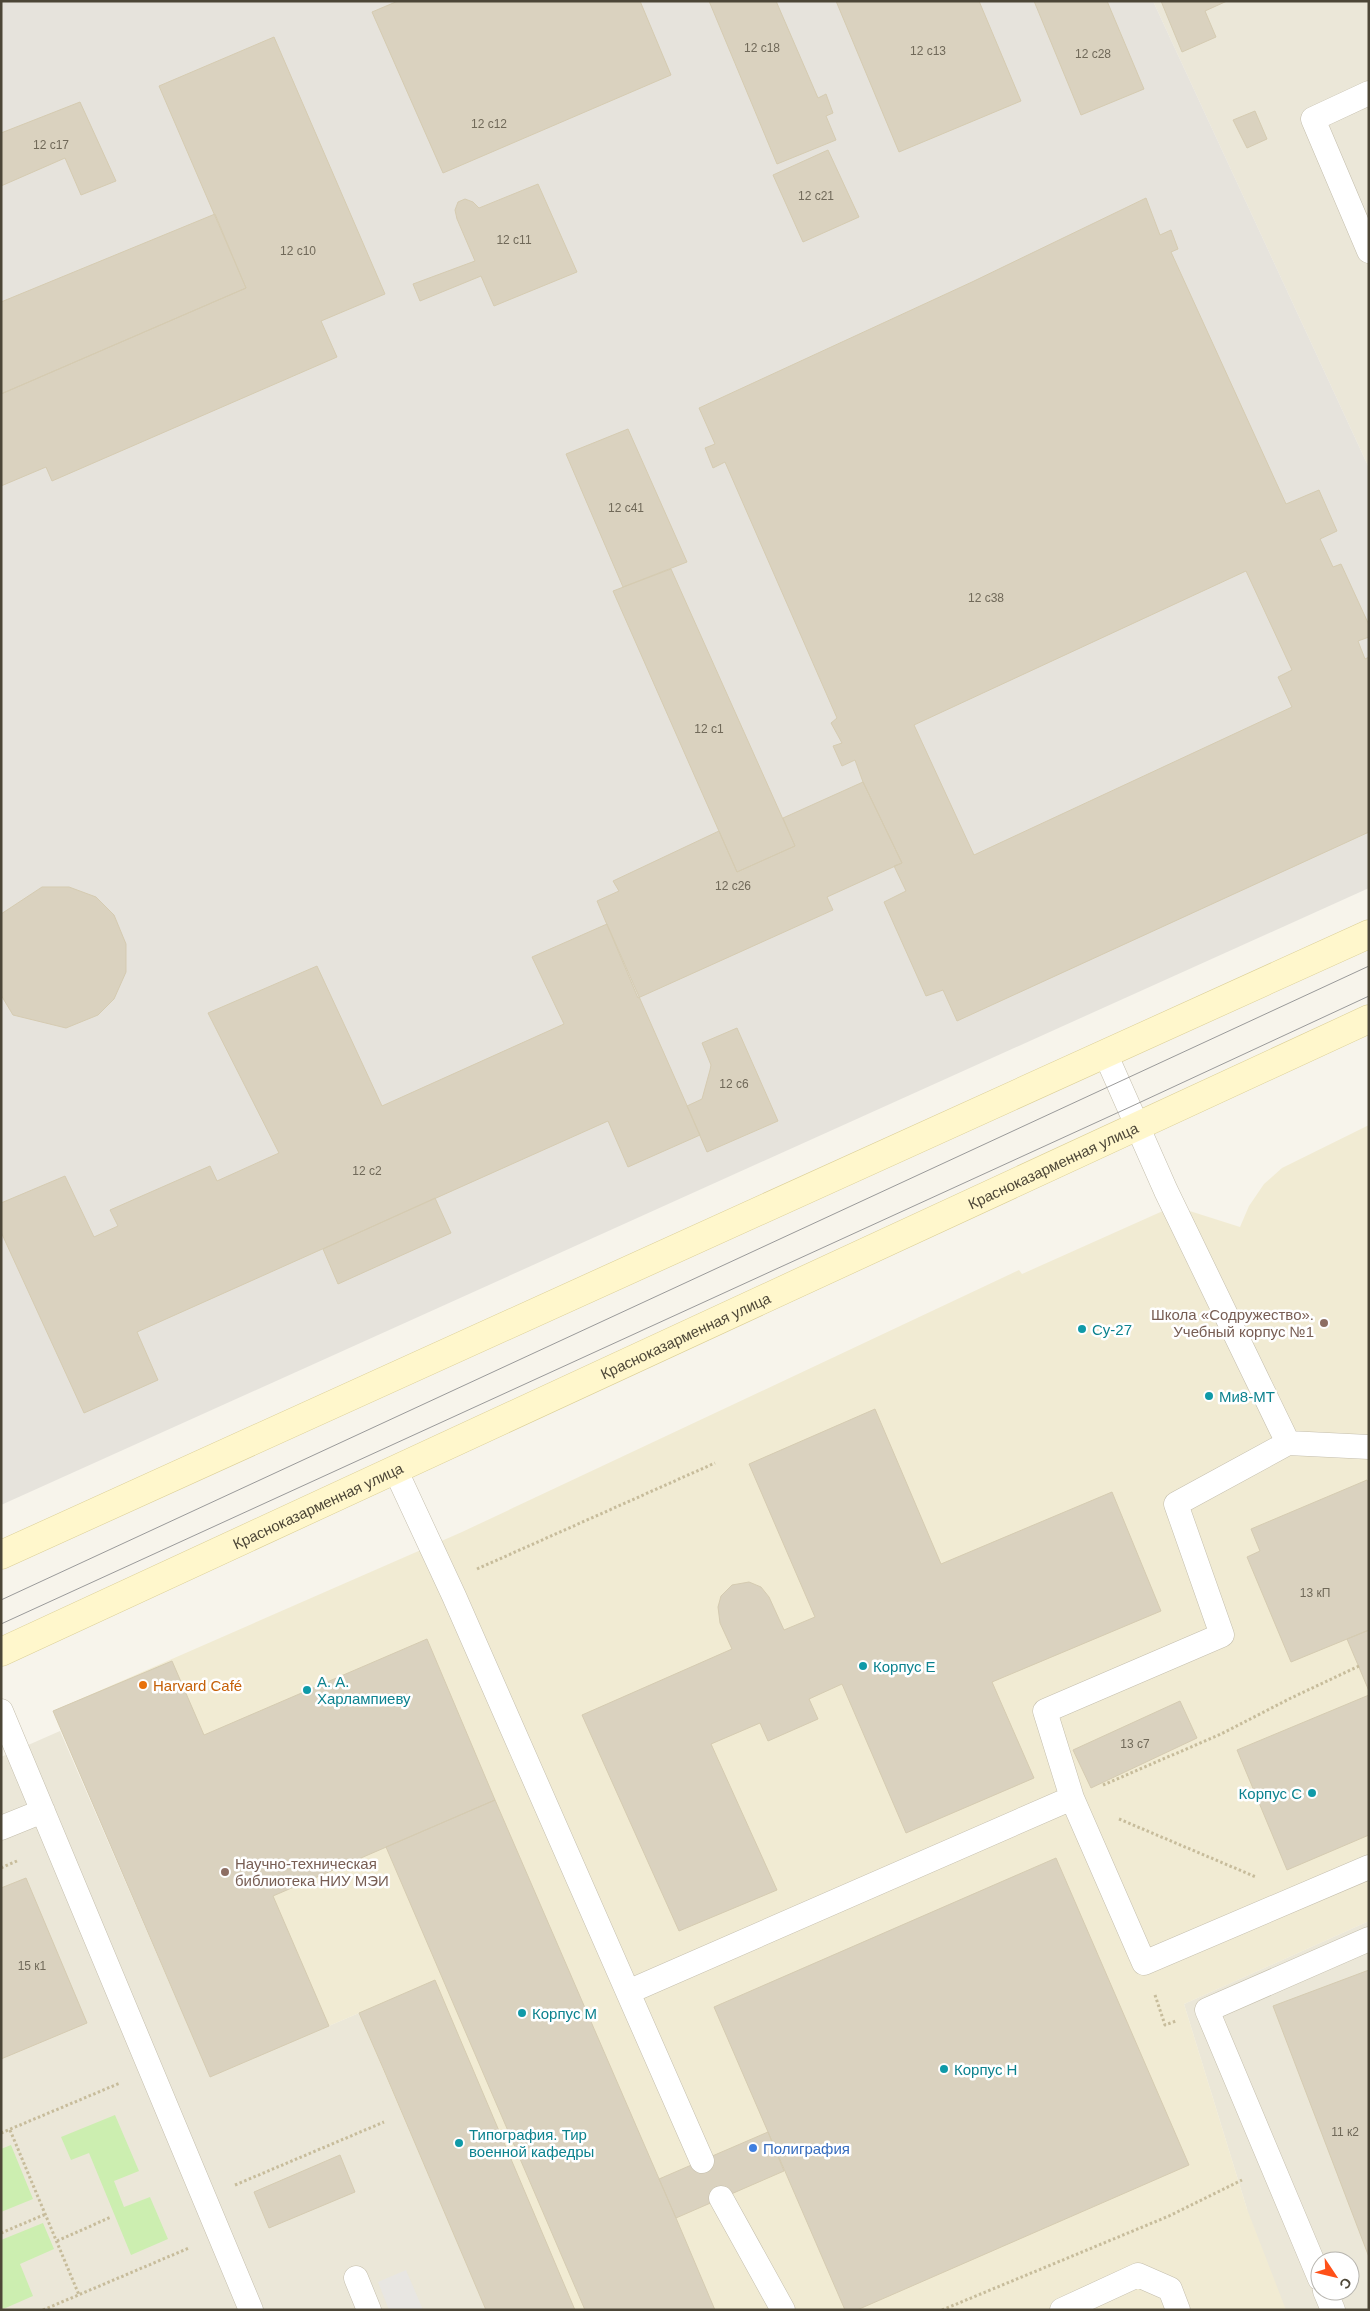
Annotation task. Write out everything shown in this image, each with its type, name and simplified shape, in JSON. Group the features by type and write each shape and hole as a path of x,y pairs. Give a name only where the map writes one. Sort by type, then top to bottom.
{"main road":[{"path":"1,1555 1369,934"},
{"name":"Красноказарменная улица","path":"1,1652 395,1468 1369,1019"}],"lane":[{"path":"1369,92 1313,118 1369,251"},
{"path":"1105,1053 1166,1191 1288,1443"},
{"path":"1369,1447 1288,1443 1176,1504 1222,1635 1045,1711 1072,1798 1144,1963 1369,1866"},
{"path":"395,1468 702,2160"},
{"path":"1,1711 251,2310"},
{"path":"628,1992 1072,1798"},
{"path":"1,1828 43,1811"},
{"path":"1310,2255 1207,2010 1369,1939"},
{"path":"721,2198 783,2310"},
{"path":"1062,2310 1138,2275 1170,2289 1178,2310"},
{"path":"356,2278 369,2310"}],"path":[{"path":"447,1582 715,1463"},
{"path":"1072,1798 1221,1734 1359,1666"},
{"path":"1072,1798 1300,1896"},
{"path":"1,2134 151,2071"},
{"path":"204,2198 384,2122"},
{"path":"10,2130 80,2295"},
{"path":"942,2310 1170,2216 1272,2165"},
{"path":"1,2233 46,2214"},
{"path":"57,2241 111,2218"},
{"path":"43,2310 220,2235"}],"shaded area":[{"path":"1,1 1153,1 1369,468 1369,888 1,1505"},
{"path":"1153,1 1369,1 1369,468"},
{"path":"1369,1125 1369,1921 1184,2004 1247,2209 1286,2310 486,2310 359,2013 210,2077 53,1711 462,1532 1019,1270 1022,1274 1174,1206 1240,1227 1249,1206 1264,1184 1282,1168"},
{"path":"60,1731 210,2077 359,2013 486,2310 1,2310 1,1757"},
{"path":"1369,1921 1369,2310 995,2310 1247,2209 1184,2004"},
{"path":"406,2270 423,2310 389,2310 378,2282"}],"green space":[{"path":"115,2115 139,2171 114,2181 124,2207 150,2197 168,2239 131,2255 89,2153 71,2160 61,2137"},
{"path":"11,2145 33,2199 1,2212 1,2149"},
{"path":"43,2223 54,2249 20,2264 33,2296 1,2310 1,2240"}],"building":[{"path":"398,1 640,1 671,75 443,173 372,12"},
{"path":"709,1 776,1 818,98 826,94 833,113 826,116 836,140 777,164"},
{"path":"836,1 979,1 1021,101 899,152"},
{"path":"1034,1 1107,1 1144,89 1081,115"},
{"path":"1161,1 1227,1 1205,11 1216,37 1182,52"},
{"path":"274,37 385,294 321,321 337,357 52,481 46,467 1,486 1,394 246,288 159,86"},
{"path":"80,102 116,181 81,195 65,158 1,186 1,133"},
{"path":"1255,111 1267,139 1247,148 1233,120"},
{"path":"828,150 859,217 803,242 773,175"},
{"path":"538,184 577,272 494,306 481,276 420,301 413,284 475,261 457,219 455,210 458,202 465,199 473,202 479,208"},
{"path":"1146,198 1160,235 1171,230 1178,249 1171,252 1286,504 1319,490 1337,531 1320,539 1333,567 1341,564 1369,625 1369,637 1358,641 1365,659 1369,657 1369,832 957,1021 943,990 926,996 884,902 906,891 894,866 902,863 863,782 855,760 842,766 833,746 842,743 831,723 837,718 725,462 713,468 705,448 715,444 699,408 972,282","holes":["1246,571 1292,670 1278,677 1292,707 974,855 914,725"]},
{"path":"215,214 246,288 1,394 1,302"},
{"path":"628,429 687,562 623,587 566,454"},
{"path":"671,569 795,846 737,872 613,591"},
{"path":"863,782 902,863 827,897 833,910 638,998 597,901 619,891 613,881 719,831 737,872 795,846 783,818"},
{"path":"42,887 69,887 96,897 114,915 126,944 126,972 114,999 98,1015 66,1028 13,1015 1,995 1,914"},
{"path":"607,924 700,1135 628,1167 608,1121 137,1332 158,1380 84,1413 1,1232 1,1203 65,1176 94,1237 118,1226 110,1210 210,1166 217,1181 279,1153 208,1013 317,966 382,1106 564,1024 532,957"},
{"path":"737,1028 778,1121 707,1152 687,1106 702,1099 710,1070 711,1065 702,1043"},
{"path":"435,1198 451,1233 338,1284 323,1249"},
{"name":"Корпус Е","path":"875,1409 941,1564 1112,1492 1161,1611 992,1682 1034,1778 906,1833 842,1684 809,1699 818,1719 768,1741 760,1723 711,1744 777,1890 679,1931 582,1715 732,1649 720,1623 718,1607 721,1596 732,1585 749,1582 761,1587 769,1597 784,1630 815,1617 749,1464"},
{"path":"1367,1480 1369,1485 1369,1630 1291,1662 1247,1557 1260,1551 1251,1529"},
{"path":"1369,1630 1369,1691 1347,1639"},
{"name":"Научно-техническая библиотека НИУ МЭИ","path":"427,1639 495,1800 273,1896 329,2026 210,2077 53,1711 172,1661 204,1735"},
{"name":"Корпус С","path":"1369,1695 1369,1835 1287,1870 1237,1750"},
{"path":"1180,1701 1197,1738 1091,1788 1073,1750"},
{"name":"Корпус М","path":"495,1800 715,2310 585,2310 386,1847"},
{"name":"Корпус Н","path":"1056,1858 1189,2165 857,2310 845,2310 714,2007"},
{"path":"26,1878 87,2023 1,2059 1,1888"},
{"path":"1369,1970 1369,2257 1273,2006"},
{"name":"Типография. Тир военной кафедры","path":"435,1980 575,2310 486,2310 359,2013"},
{"path":"768,2132 784,2171 676,2218 659,2179"},
{"path":"340,2155 355,2192 269,2228 254,2192"}],"tram line":[{"path":"1,1600 1369,966"},
{"path":"1,1624 1369,996"}],"place":[{"name":"Школа «Содружество». Учебный корпус №1","path":"1324,1323"},
{"name":"Су-27","path":"1082,1329"},
{"name":"Ми8-МТ","path":"1209,1396"},
{"name":"Корпус Е","path":"863,1666"},
{"name":"Harvard Café","path":"143,1685"},
{"name":"А. А. Харлампиеву","path":"307,1690"},
{"name":"Корпус С","path":"1312,1793"},
{"name":"Научно-техническая библиотека НИУ МЭИ","path":"225,1872"},
{"name":"Корпус М","path":"522,2013"},
{"name":"Корпус Н","path":"944,2069"},
{"name":"Типография. Тир военной кафедры","path":"459,2143"},
{"name":"Полиграфия","path":"753,2148"}]}
